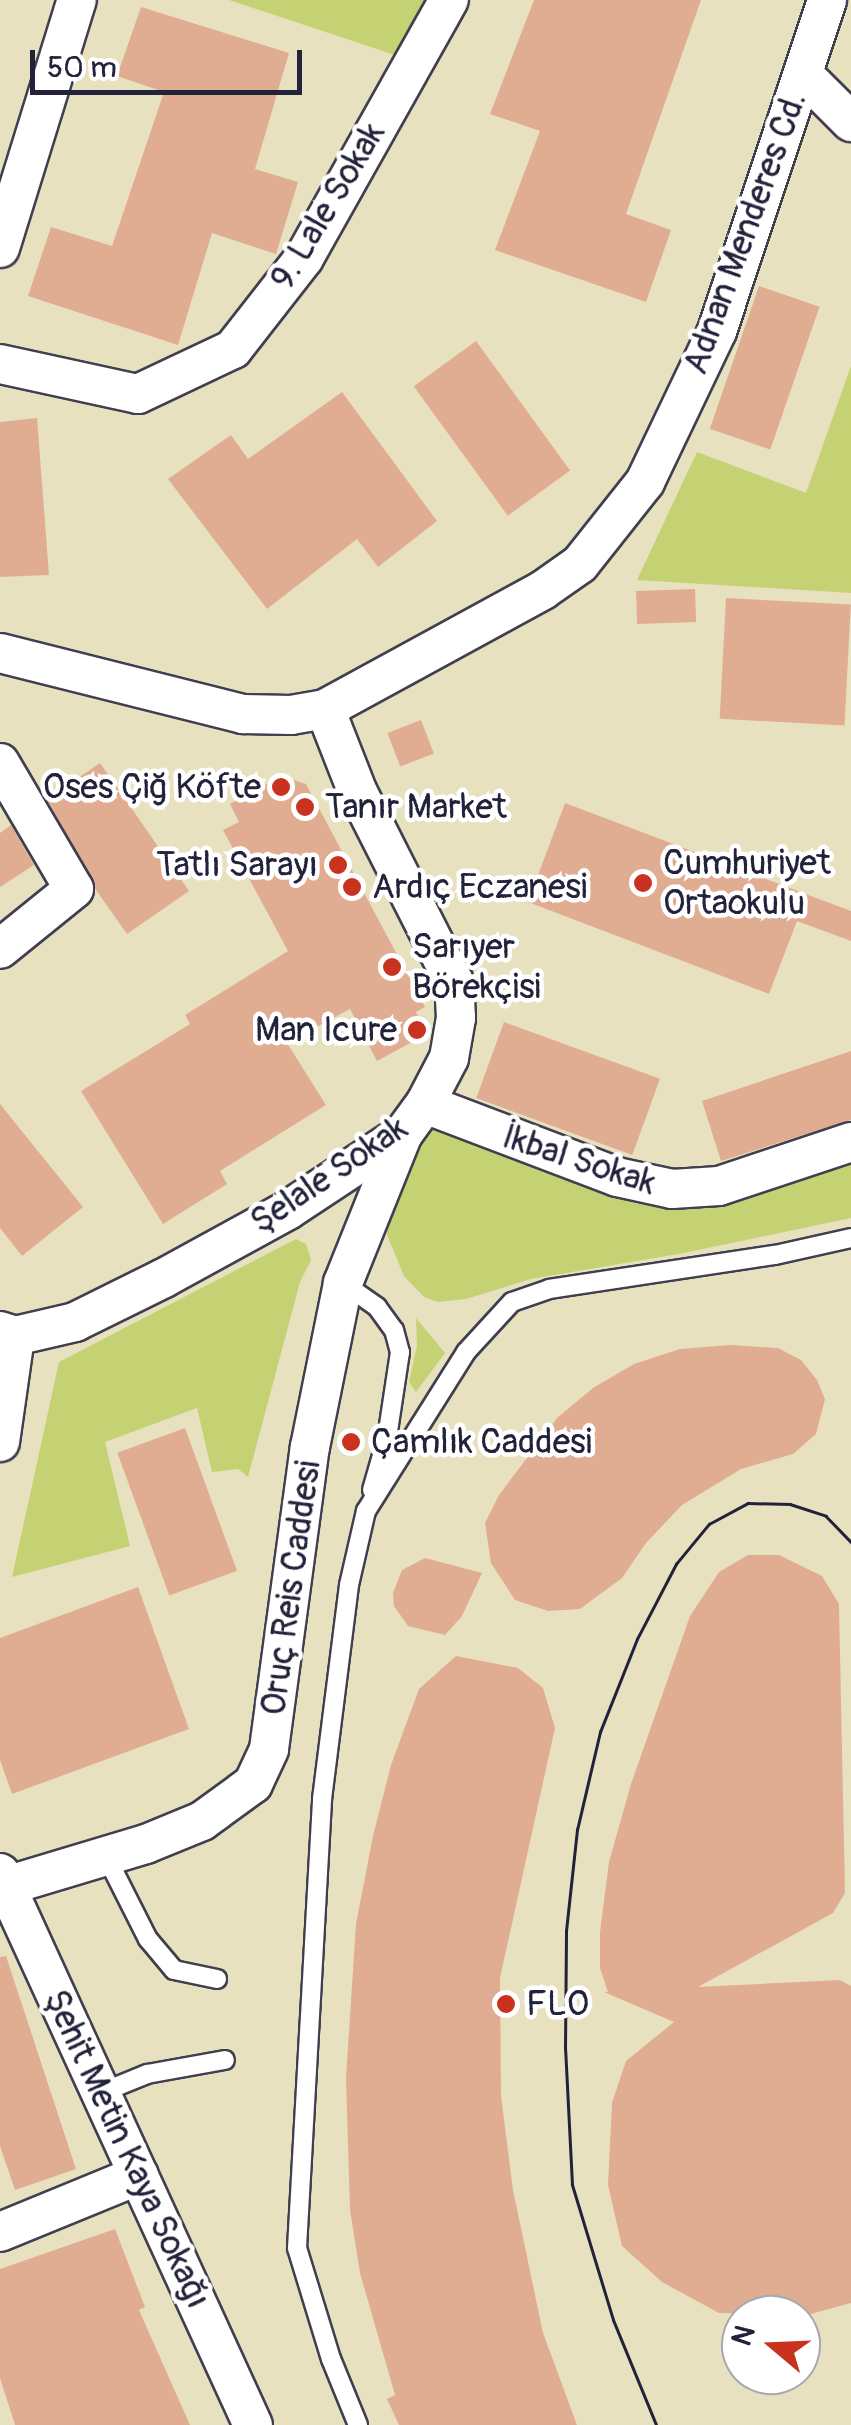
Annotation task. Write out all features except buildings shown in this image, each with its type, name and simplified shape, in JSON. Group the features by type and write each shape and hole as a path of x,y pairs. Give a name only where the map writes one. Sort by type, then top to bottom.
{"street":[{"path":"0,248 8,196 77,0"},
{"name":"9. Lale Sokak","path":"0,364 138,394 232,349 304,258 448,0"},
{"name":"Adnan Menderes Cd.","path":"325,709 542,590 580,564 646,482 717,331 828,0"},
{"path":"803,74 851,122"},
{"path":"0,653 243,714 291,715 325,709"},
{"name":"Şelale Sokak","path":"7,1334 75,1322 288,1210 414,1119 448,1058 456,1018 454,982 358,793 325,709"},
{"path":"0,762 74,889 0,949"},
{"name":"İkbal Sokak","path":"414,1119 672,1189 720,1186 851,1142"},
{"name":"Oruç Reis Caddesi","path":"3,1880 108,1858 202,1820 230,1804 253,1784 269,1749 310,1447 343,1283 414,1119"},
{"path":"0,1442 7,1334"},
{"name":"Şehit Metin Kaya Sokağı","path":"3,1880 11,1927 102,2092 253,2425"},
{"path":"0,2232 139,2176"}],"lane":[{"path":"366,1511 466,1352 512,1302 550,1289 775,1256 851,1238"},
{"path":"343,1283 377,1306 394,1330 400,1352 387,1438 349,1585 322,1799 297,2248 331,2359 358,2425"},
{"path":"108,1858 148,1938 174,1970 217,1979"},
{"path":"102,2092 147,2074 225,2060"}],"green space":[{"path":"229,0 425,0 395,55"},
{"path":"851,366 851,593 637,580 697,452 806,493"},
{"path":"449,1123 637,1204 731,1194 851,1161 851,1218 684,1253 531,1279 466,1299 438,1302 424,1297 404,1276 387,1235 387,1214 419,1128"},
{"path":"296,1239 306,1244 311,1260 300,1282 248,1477 238,1469 212,1472 197,1408 105,1442 130,1546 12,1577 59,1362"},
{"path":"416,1318 445,1353 416,1392 409,1382 417,1345"}],"tram line":[{"path":"656,2425 613,2320 572,2185 565,2049 566,1931 577,1830 600,1732 637,1639 676,1564 709,1524 748,1503 790,1504 826,1516 851,1542"}],"place":[{"name":"Oses Çiğ Köfte","path":"281,787"},
{"name":"Tanır Market","path":"305,807"},
{"name":"Tatlı Sarayı","path":"338,865"},
{"name":"Cumhuriyet Ortaokulu","path":"643,883"},
{"name":"Ardıç Eczanesi","path":"352,887"},
{"name":"Sarıyer Börekçisi","path":"392,967"},
{"name":"Man Icure","path":"417,1030"},
{"name":"Çamlık Caddesi","path":"351,1442"},
{"name":"FLO","path":"506,2004"}]}
